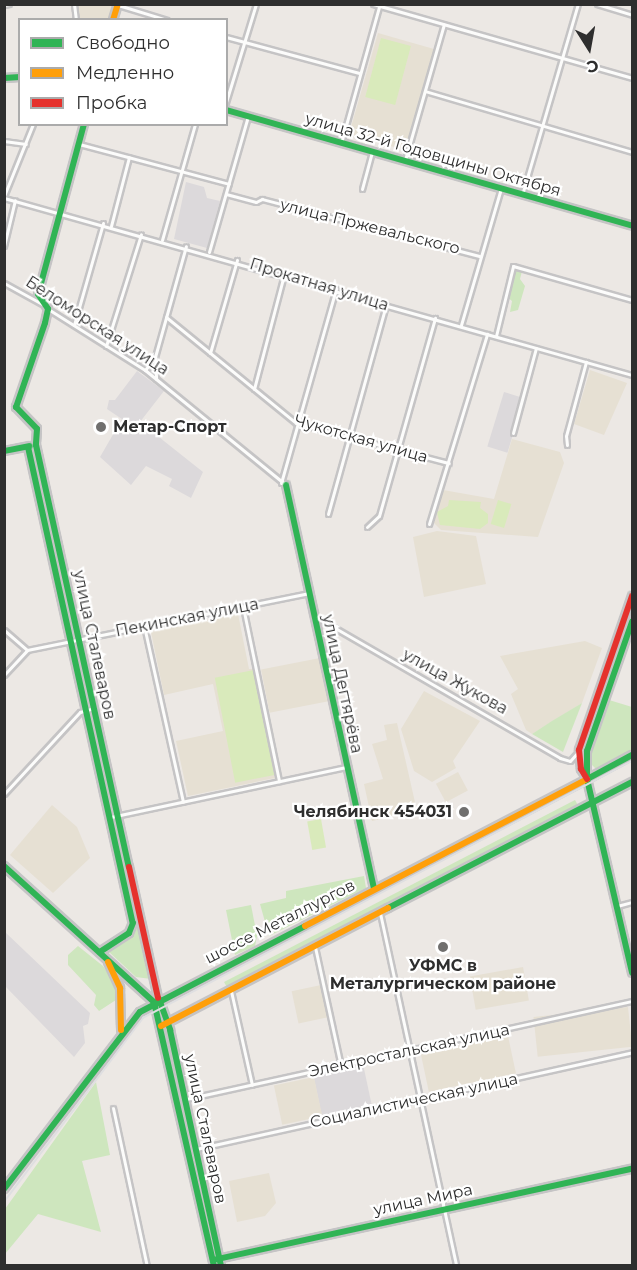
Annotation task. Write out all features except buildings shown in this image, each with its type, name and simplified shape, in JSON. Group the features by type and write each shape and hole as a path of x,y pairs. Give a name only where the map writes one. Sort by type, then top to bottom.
{"main road":[{"name":"улица 32-й Годовщины Октября","path":"228,111 633,226"},
{"path":"42,304 38,294 84,126"},
{"name":"Беломорская улица","path":"42,304 48,309"},
{"name":"улица Сталеваров","path":"48,309 16,407 18,414 36,426 36,446 61,561 75,640 114,817 141,924 177,1101 217,1263"},
{"path":"4,450 36,446"},
{"name":"улица Сталеваров","path":"28,447 54,562 75,640"},
{"name":"улица Дегтярёва","path":"284,484 375,888"},
{"path":"54,562 61,561"},
{"path":"633,596 579,750 581,769 594,801 633,973"},
{"path":"587,779 590,741 633,622"},
{"name":"шоссе Металлургов","path":"4,1189 120,1033 134,1017 157,1000 633,756"},
{"path":"161,1026 633,782"},
{"name":"улица Сталеваров","path":"114,817 133,923"},
{"path":"4,866 101,954 157,1000"},
{"path":"101,954 129,933 133,923 141,924"},
{"path":"101,954 120,988 124,1014 120,1033"},
{"name":"улица Сталеваров","path":"157,1000 168,1024 196,1149 217,1263"},
{"path":"177,1101 185,1100"},
{"name":"улица Мира","path":"217,1263 633,1169"}],"street":[{"path":"4,5 9,4"},
{"path":"228,96 256,4"},
{"path":"373,4 633,78"},
{"path":"522,195 578,4"},
{"path":"597,4 633,15"},
{"path":"118,5 160,18"},
{"path":"340,143 379,7"},
{"path":"405,160 444,24"},
{"path":"228,38 359,73"},
{"path":"425,91 633,152"},
{"path":"209,252 248,116"},
{"path":"4,197 32,126"},
{"path":"162,240 194,126"},
{"path":"4,141 27,144"},
{"path":"79,144 229,184"},
{"path":"362,189 372,151"},
{"path":"111,226 129,157"},
{"path":"461,325 501,189"},
{"name":"улица Пржевальского","path":"226,194 255,202 272,201 480,256"},
{"name":"Прокатная улица","path":"4,197 209,252 633,375"},
{"path":"4,246 15,200"},
{"path":"74,325 103,223"},
{"path":"106,346 141,234"},
{"path":"156,379 155,357 186,246"},
{"path":"210,353 237,261"},
{"path":"496,336 513,267 633,300"},
{"path":"254,389 284,274"},
{"name":"Беломорская улица","path":"4,283 42,304"},
{"path":"284,484 296,423 336,289"},
{"path":"328,514 387,305"},
{"name":"Беломорская улица","path":"48,309 145,370 284,484"},
{"name":"Чукотская улица","path":"166,317 296,423 449,463"},
{"path":"368,527 379,516 435,318"},
{"path":"429,524 487,333"},
{"path":"513,433 536,348"},
{"path":"145,370 155,357"},
{"path":"567,445 566,436 586,362"},
{"name":"Пекинская улица","path":"27,650 309,593"},
{"path":"243,607 279,781"},
{"name":"улица Жукова","path":"314,616 566,761 574,759 579,750"},
{"path":"144,626 183,802"},
{"path":"4,630 27,650 4,675"},
{"path":"4,794 80,712 90,708"},
{"path":"114,817 346,767"},
{"path":"617,906 633,902"},
{"path":"380,913 456,1266"},
{"path":"315,947 341,1066"},
{"path":"231,990 252,1085"},
{"name":"Электростальская улица","path":"185,1100 633,1001"},
{"name":"Социалистическая улица","path":"196,1149 633,1052"},
{"path":"113,1108 147,1266"}],"shaded area":[{"path":"77,4 113,5 109,18 78,18"},
{"path":"378,33 435,49 406,150 349,134"},
{"path":"186,182 204,187 207,198 220,201 207,248 174,239"},
{"path":"590,370 627,383 604,435 574,424"},
{"path":"137,371 164,391 140,422 203,472 191,498 169,486 172,479 146,466 131,485 100,457 122,419 107,409 109,400 115,400"},
{"path":"504,392 524,398 507,453 487,447"},
{"path":"512,439 560,452 564,463 538,537 441,530 433,522 443,490 494,499"},
{"path":"437,531 476,536 486,584 424,597 413,537"},
{"path":"238,614 249,669 254,669 275,778 188,796 176,741 223,731 213,684 164,695 151,632"},
{"path":"585,641 602,648 582,703 532,734 526,730 511,694 518,689 500,656"},
{"path":"320,658 328,701 269,713 261,669"},
{"path":"424,691 480,721 453,761 456,768 432,782 414,771 401,729"},
{"path":"397,723 417,811 372,821 364,784 383,779 372,744 387,740 384,725"},
{"path":"458,772 468,791 446,802 436,784"},
{"path":"52,805 77,827 90,858 53,893 10,855"},
{"path":"5,932 90,1013 88,1024 83,1026 85,1043 74,1057 5,986"},
{"path":"523,967 529,1000 476,1010 470,976"},
{"path":"321,985 328,1017 299,1024 292,991"},
{"path":"628,1007 632,1047 538,1057 534,1017"},
{"path":"508,1036 516,1073 429,1092 421,1055"},
{"path":"363,1064 372,1105 322,1116 313,1075"},
{"path":"314,1077 322,1116 282,1125 274,1086"},
{"path":"269,1173 276,1203 265,1216 237,1222 229,1181"}],"green space":[{"path":"381,38 411,46 395,105 365,97"},
{"path":"515,269 522,271 520,279 525,286 518,310 510,312 512,301 507,297"},
{"path":"449,500 481,502 480,508 488,514 488,523 480,529 440,525 437,512 448,506"},
{"path":"498,500 511,504 504,528 491,524"},
{"path":"254,670 274,775 235,783 215,678"},
{"path":"609,700 632,707 632,753 596,769 590,763 590,750"},
{"path":"582,703 563,752 532,734 552,721"},
{"path":"575,800 579,807 229,991 224,982"},
{"path":"118,819 137,919 135,920 112,820"},
{"path":"321,819 326,848 312,850 307,821"},
{"path":"364,876 366,888 269,936 260,904 286,898 286,891"},
{"path":"251,905 257,936 255,946 235,955 226,910"},
{"path":"135,926 140,926 151,979 136,977 108,951 133,935"},
{"path":"78,946 103,966 117,987 119,998 99,1011 94,1005 96,995 68,965 68,955"},
{"path":"96,1082 110,1155 82,1161 101,1232 38,1214 5,1254 5,1209"}],"tram line":[{"path":"4,1202 143,1018 632,761"}],"traffic: fast":[{"path":"4,78 18,77"},
{"path":"228,111 632,226"},
{"path":"83,126 38,294 48,309 45,323 16,407 37,429 36,445 129,867"},
{"path":"4,451 30,446"},
{"path":"28,447 133,923 129,933 100,952"},
{"path":"286,485 374,888"},
{"path":"587,779 587,751 632,622"},
{"path":"632,755 587,779 632,973"},
{"path":"388,908 632,782"},
{"path":"4,866 154,1002"},
{"path":"4,1189 140,1012 305,926"},
{"path":"159,999 170,1030 221,1266"},
{"path":"154,1002 214,1266"},
{"path":"213,1260 632,1169"}],"traffic: slow":[{"path":"114,18 118,4"},
{"path":"305,926 587,779"},
{"path":"161,1026 388,908"},
{"path":"108,962 120,988 121,1030"}],"traffic: jam":[{"path":"587,779 581,769 579,750 632,596"},
{"path":"129,867 158,998"}],"place":[{"name":"Метар-Спорт","path":"101,427"},
{"name":"Челябинск 454031","path":"464,812"},
{"name":"УФМС в Металургическом районе","path":"443,947"}]}
